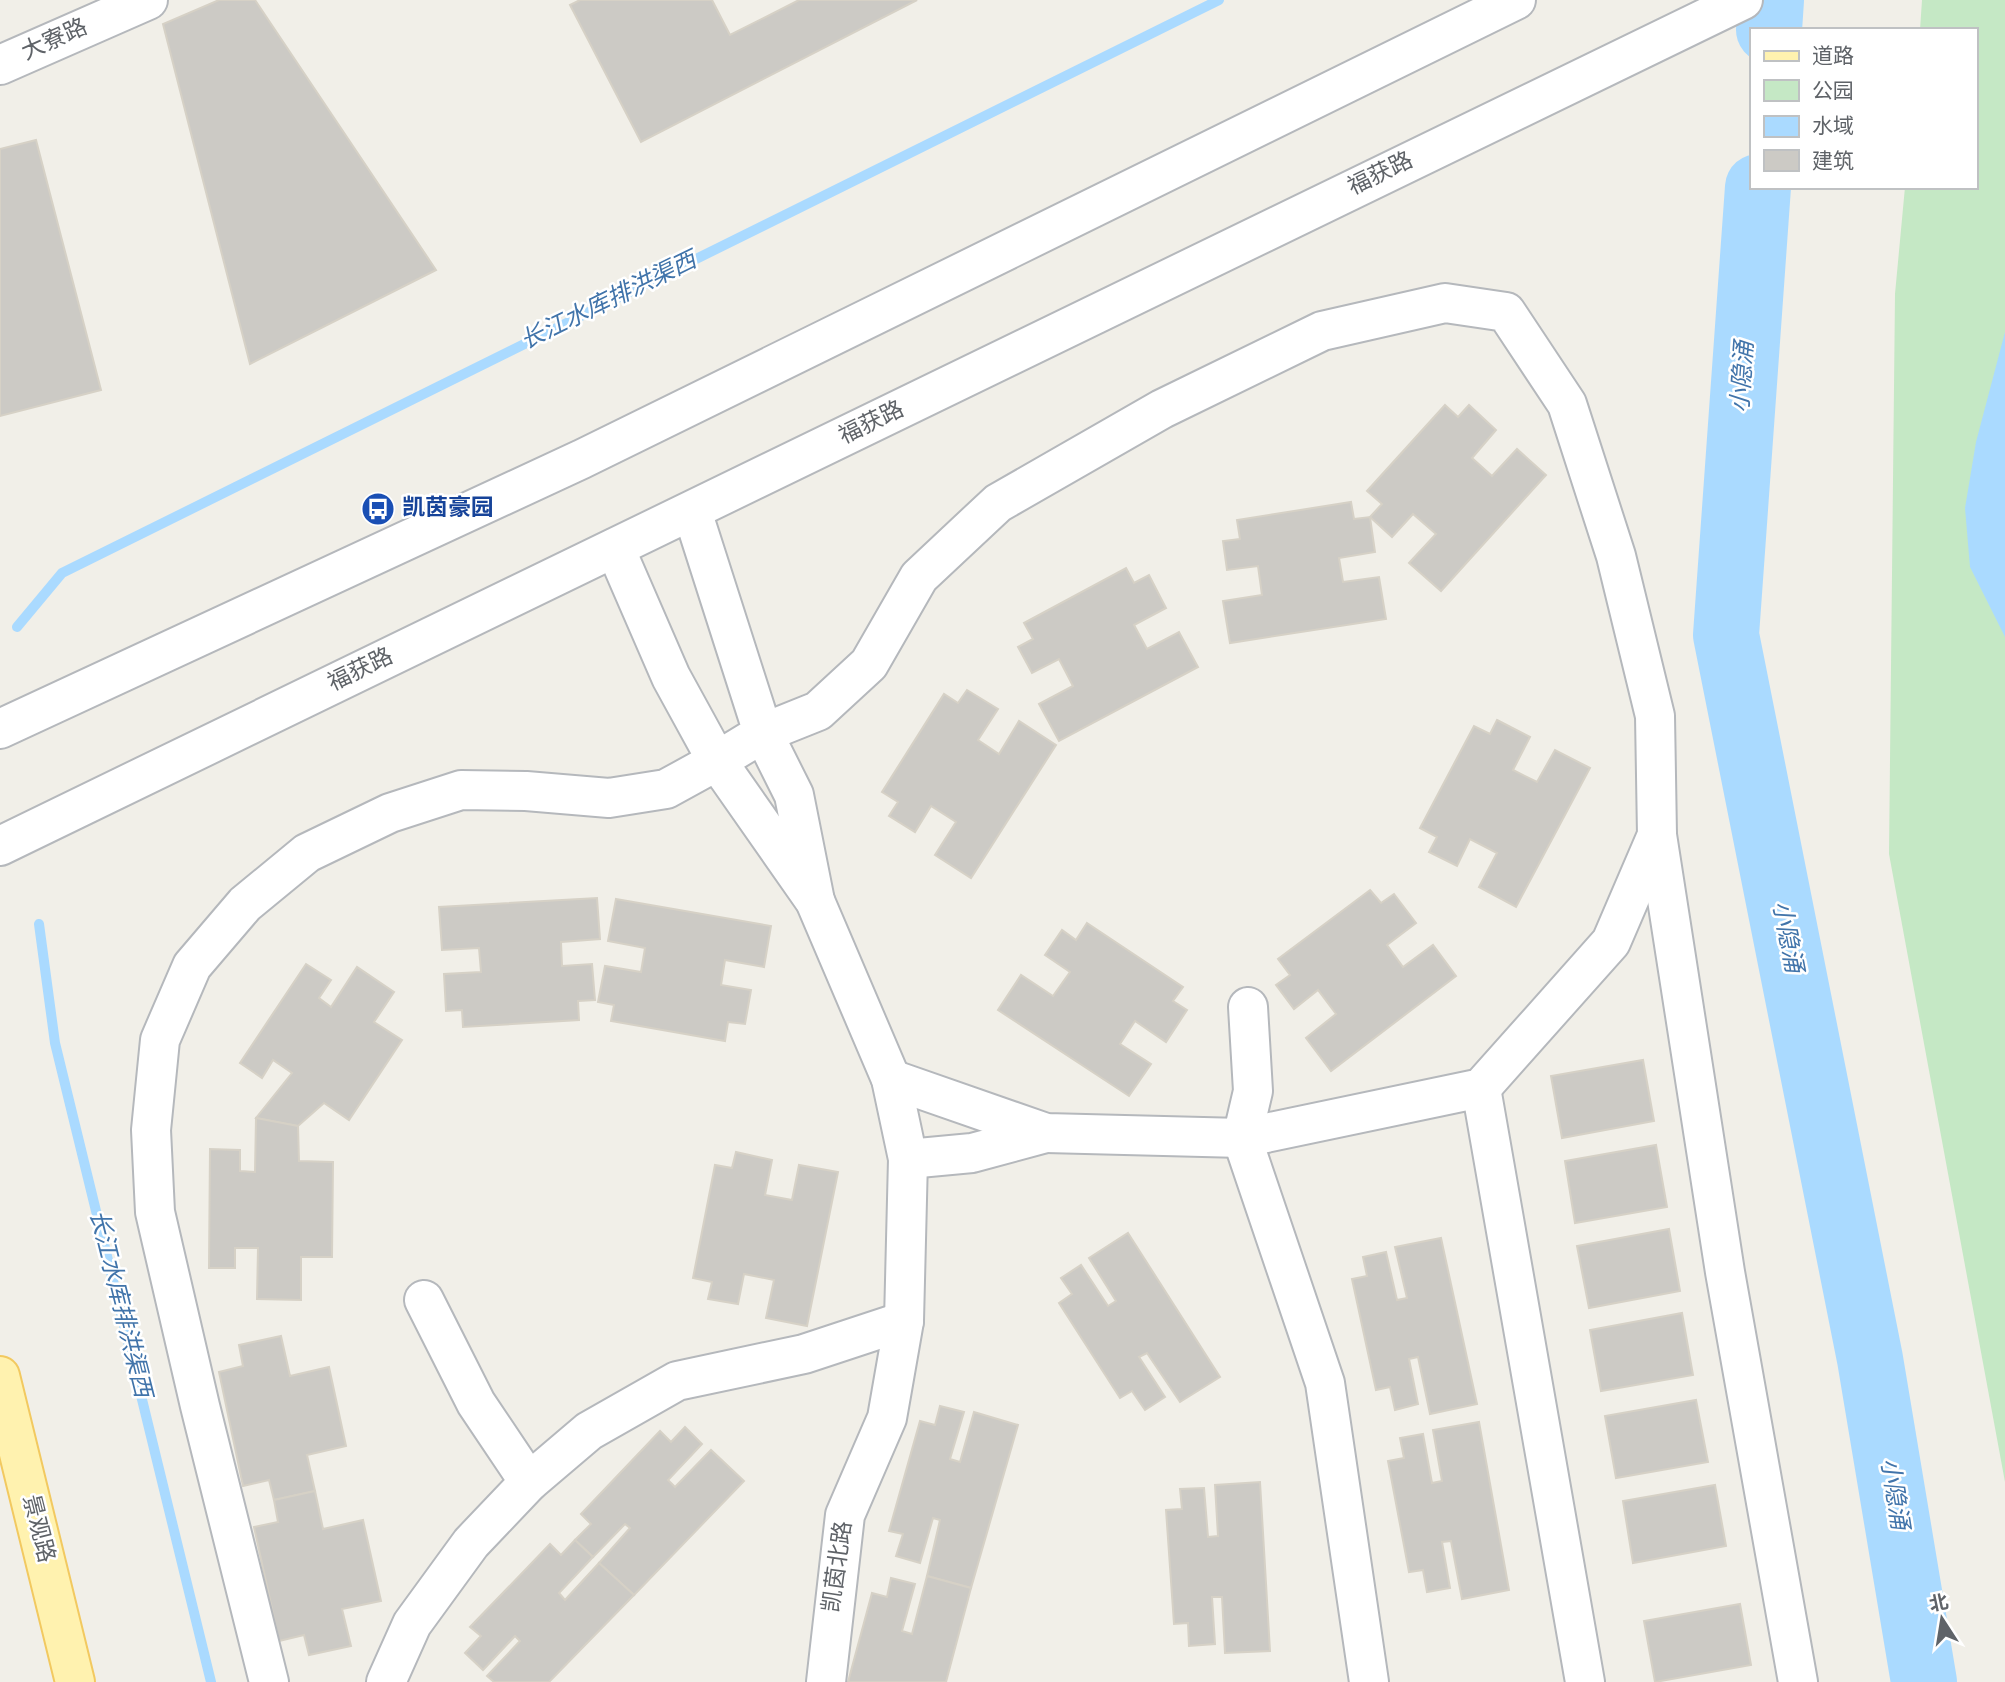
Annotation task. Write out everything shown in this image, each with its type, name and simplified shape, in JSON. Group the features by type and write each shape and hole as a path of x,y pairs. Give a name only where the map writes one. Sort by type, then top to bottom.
{"main road":[{"name":"景观路","path":"0,1376 75,1682"}],"street":[{"name":"大寮路","path":"0,65 148,0"},
{"path":"0,729 582,459 1516,0"},
{"name":"福获路","path":"0,846 1743,0"},
{"path":"269,1682 155,1212 151,1130 160,1040 192,966 245,904 307,853 390,813 461,790 526,791 608,799 666,789 762,733 818,711 869,664 919,577 999,503 1162,409 1322,331 1445,303 1506,312 1566,404 1616,556 1655,716 1657,835 1726,1272 1798,1682"},
{"path":"692,511 762,733 794,795 815,901"},
{"path":"615,548 671,677 717,761 815,901"},
{"path":"0,704 55,704"},
{"path":"908,1159 972,1153 1046,1133 1242,1138 1481,1088 1611,942 1657,835"},
{"name":"凯茵北路","path":"815,901 891,1079 908,1159 904,1321 887,1418 845,1515 826,1682"},
{"path":"1248,1007 1253,1091 1242,1138 1325,1383 1369,1682"},
{"path":"891,1079 1046,1133"},
{"path":"1481,1088 1585,1682"},
{"path":"424,1300 476,1403 529,1482"},
{"path":"386,1682 412,1624 471,1543 529,1482 589,1431 677,1381 804,1354 904,1321"}],"green space":[{"path":"1922,0 2005,0 2005,1482 1889,854 1895,294 1905,189 1977,189 1977,28 1920,28"}],"water":[{"path":"2005,332 2005,637 1970,567 1965,508 1976,442"}],"building":[{"path":"219,0 255,0 436,270 250,364 163,24"},
{"path":"580,0 712,0 730,35 799,0 917,0 641,142 570,5"},
{"path":"36,140 101,390 0,416 0,149"},
{"path":"1445,405 1458,417 1469,405 1496,430 1472,458 1492,476 1517,449 1546,475 1441,591 1409,563 1436,534 1413,514 1392,537 1370,517 1382,504 1367,491"},
{"path":"1351,502 1354,519 1370,517 1375,552 1339,558 1343,582 1379,577 1386,619 1230,643 1223,601 1262,595 1258,566 1227,570 1223,541 1240,539 1237,520"},
{"path":"1126,568 1134,583 1149,575 1166,608 1134,625 1147,649 1179,632 1198,667 1059,741 1039,704 1073,686 1059,659 1032,673 1018,647 1033,639 1024,623"},
{"path":"967,690 998,709 978,740 999,754 1019,721 1056,745 971,878 935,855 956,822 931,806 915,832 889,816 898,802 882,792 944,694 958,703"},
{"path":"1497,720 1530,737 1513,770 1537,782 1555,750 1590,768 1516,907 1479,887 1497,853 1470,839 1457,866 1429,852 1437,837 1420,828 1474,726 1490,734"},
{"path":"1370,890 1381,903 1394,894 1416,923 1387,945 1403,967 1433,945 1456,976 1331,1071 1306,1038 1336,1014 1318,990 1294,1009 1276,985 1290,975 1278,959"},
{"path":"597,898 600,939 561,942 562,966 592,964 595,1000 578,1001 579,1020 463,1027 462,1010 446,1011 444,974 481,972 479,948 442,950 439,907"},
{"path":"616,899 771,926 764,967 725,960 721,985 751,990 745,1024 728,1022 725,1041 611,1021 614,1005 598,1002 605,966 641,972 645,948 608,941"},
{"path":"1087,923 1183,987 1173,1001 1187,1010 1166,1042 1135,1021 1120,1044 1151,1064 1129,1096 998,1010 1021,975 1053,996 1070,972 1045,955 1062,930 1076,940"},
{"path":"306,964 331,980 319,998 331,1007 357,967 394,992 374,1022 402,1040 349,1120 324,1103 298,1126 256,1118 292,1073 273,1060 262,1078 240,1063"},
{"path":"1643,1060 1654,1121 1562,1138 1551,1076"},
{"path":"256,1118 298,1126 299,1161 333,1162 332,1257 301,1257 301,1300 257,1299 258,1248 235,1248 235,1268 209,1268 210,1149 240,1150 240,1171 255,1172"},
{"path":"1656,1145 1667,1207 1575,1223 1565,1161"},
{"path":"736,1152 772,1160 765,1195 792,1200 799,1165 838,1172 807,1326 766,1318 774,1280 744,1274 738,1304 708,1299 712,1282 693,1278 715,1165 732,1168"},
{"path":"1669,1229 1680,1291 1589,1308 1577,1246"},
{"path":"1128,1233 1220,1377 1180,1402 1147,1353 1139,1357 1165,1397 1145,1410 1132,1391 1120,1398 1059,1303 1072,1294 1061,1278 1081,1265 1108,1306 1116,1301 1089,1258"},
{"path":"1441,1238 1477,1404 1430,1414 1418,1357 1409,1359 1418,1404 1395,1410 1390,1387 1376,1390 1352,1279 1367,1276 1363,1257 1386,1252 1397,1300 1407,1298 1395,1247"},
{"path":"1682,1313 1693,1375 1601,1391 1590,1330"},
{"path":"281,1336 290,1376 329,1367 346,1446 307,1455 315,1491 274,1500 269,1480 243,1486 219,1372 243,1366 239,1345"},
{"path":"1696,1400 1708,1462 1616,1478 1605,1416"},
{"path":"940,1406 964,1412 950,1459 960,1462 974,1412 1018,1425 971,1588 927,1576 940,1520 933,1518 920,1563 896,1556 903,1534 889,1531 920,1421 935,1425"},
{"path":"1479,1422 1509,1590 1462,1599 1451,1541 1442,1542 1450,1588 1427,1592 1423,1570 1409,1572 1388,1461 1404,1458 1400,1438 1423,1434 1432,1483 1442,1481 1433,1430"},
{"path":"685,1427 702,1444 668,1480 675,1487 711,1450 744,1481 634,1595 599,1563 630,1528 625,1524 593,1557 575,1540 591,1524 581,1514 660,1431 671,1442"},
{"path":"1260,1482 1270,1651 1225,1653 1222,1597 1212,1597 1215,1644 1189,1646 1188,1623 1174,1624 1166,1510 1182,1509 1180,1489 1204,1488 1208,1537 1218,1536 1215,1485"},
{"path":"1715,1485 1726,1546 1633,1563 1623,1501"},
{"path":"315,1491 323,1529 363,1520 381,1601 342,1609 351,1646 309,1655 304,1635 279,1641 254,1527 278,1522 274,1500"},
{"path":"575,1540 593,1557 559,1593 565,1600 599,1563 634,1595 549,1682 494,1682 487,1676 520,1641 515,1636 483,1670 465,1653 481,1636 470,1627 550,1544 561,1555"},
{"path":"927,1576 971,1588 946,1682 848,1682 872,1593 887,1597 891,1578 915,1584 902,1631 912,1634"},
{"path":"1740,1604 1751,1665 1655,1682 1644,1621"}],"waterway":[{"name":"长江水库排洪渠西","path":"17,627 62,573 1219,0"},
{"name":"小隐涌","path":"1769,28 1771,0"},
{"name":"小隐涌","path":"1758,189 1726,635 1870,1359 1924,1682"},
{"name":"长江水库排洪渠西","path":"39,924 55,1043 211,1682"}],"place":[{"name":"凯茵豪园","path":"378,509"}]}
